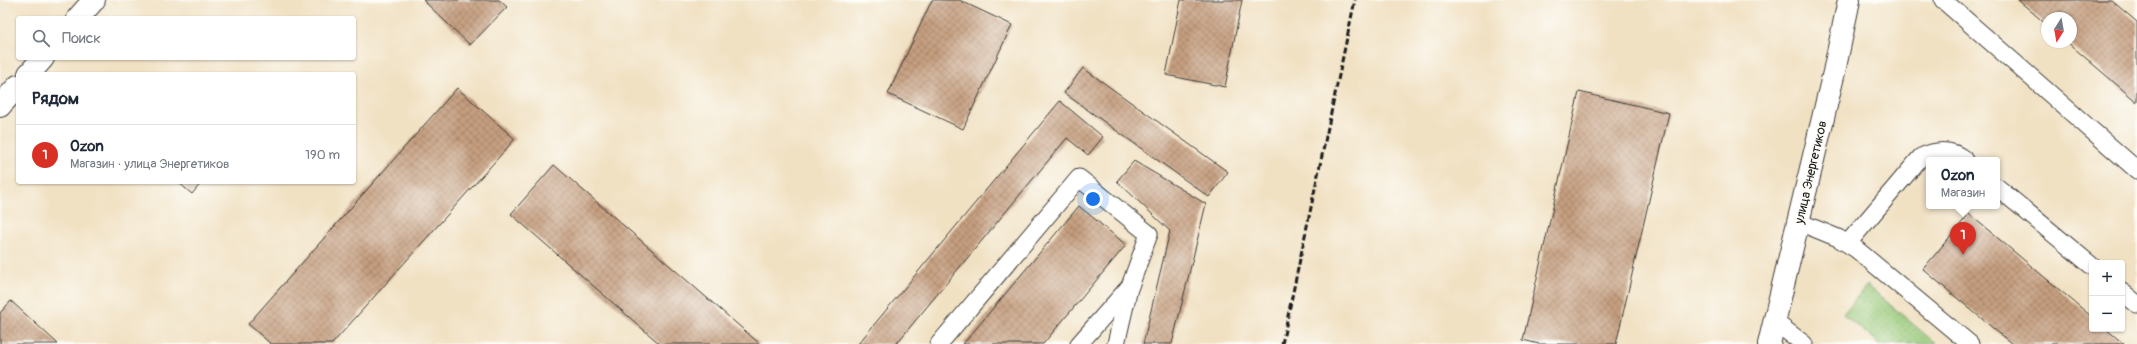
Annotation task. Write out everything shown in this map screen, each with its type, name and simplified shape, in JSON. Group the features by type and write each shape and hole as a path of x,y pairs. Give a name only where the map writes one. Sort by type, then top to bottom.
{"street":[{"path":"80,16 94,0"},
{"name":"улица Энергетиков","path":"1770,344 1849,0"},
{"path":"30,72 41,60"},
{"path":"0,106 16,88"}],"lane":[{"path":"1943,0 2137,170"},
{"path":"1848,243 1921,157 1932,152 1942,151 1959,155 1961,157"},
{"path":"939,344 1079,178 1149,234 1130,286 1116,344"},
{"path":"2000,189 2089,264"},
{"path":"1799,222 1848,243 1970,344"},
{"path":"1079,344 1130,286"},
{"path":"2125,294 2137,304"},
{"path":"1775,322 1804,344"}],"green space":[{"path":"1867,285 1937,344 1879,344 1843,314"}],"building":[{"path":"423,0 499,0 507,7 470,45"},
{"path":"932,0 959,0 1012,25 963,129 888,94"},
{"path":"1181,0 1242,0 1225,87 1166,75"},
{"path":"2018,0 2111,0 2137,22 2137,102 2074,48 2077,48 2077,12 2041,12 2041,20"},
{"path":"1083,68 1228,172 1209,197 1064,93"},
{"path":"457,88 515,139 332,344 271,344 248,324"},
{"path":"1579,92 1669,113 1616,344 1539,344 1523,340"},
{"path":"1060,101 1103,137 1088,155 1067,138 896,344 858,344"},
{"path":"1134,161 1206,204 1172,344 1143,344 1170,231 1117,181"},
{"path":"554,165 760,344 660,344 511,214"},
{"path":"180,184 200,184 192,194"},
{"path":"1079,206 1126,245 1043,344 963,344"},
{"path":"1969,214 2089,314 2089,332 2110,332 2124,344 2012,344 1923,269"},
{"path":"11,301 58,344 0,344 0,313"}],"railway":[{"path":"1282,344 1355,0"}],"place":[{"name":"Ozon","path":"1963,255"}]}
